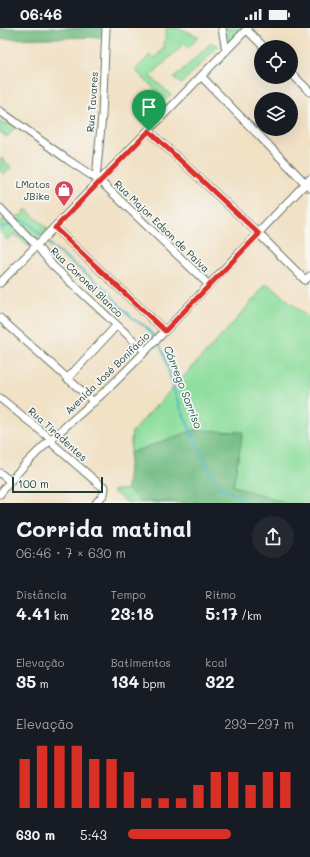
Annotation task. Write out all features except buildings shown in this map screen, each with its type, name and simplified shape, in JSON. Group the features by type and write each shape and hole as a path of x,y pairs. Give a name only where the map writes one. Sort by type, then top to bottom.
{"street":[{"name":"Rua Tavares","path":"98,179 106,28"},
{"path":"222,28 226,52"},
{"path":"0,283 52,231 98,179 149,131 247,29 257,40"},
{"path":"201,76 309,184"},
{"path":"298,80 310,92"},
{"name":"Rua Major Edson de Paiva","path":"0,112 68,160 98,179 209,285"},
{"path":"149,131 307,278"},
{"name":"Avenida José Bonifácio","path":"0,494 10,481 51,439 94,402 148,349 309,184"},
{"name":"Rua Coronel Blanco","path":"0,208 38,245 53,266 117,325 148,349"},
{"name":"Rua Coronel Blanco","path":"52,231 162,334"},
{"path":"0,318 94,402"},
{"path":"67,379 117,325"},
{"name":"Rua Tiradentes","path":"0,398 51,439 54,445 100,486 105,487 104,494 96,503"},
{"path":"0,473 10,481"}],"green space":[{"path":"0,28 102,28 104,37 0,39"},
{"path":"166,28 180,28 199,37 188,48 184,44 150,76 171,95 166,100 135,70 150,55 154,59 164,48"},
{"path":"225,28 244,28 229,43"},
{"path":"211,43 219,46 181,84 174,78"},
{"path":"0,121 5,125 9,122 15,128 7,137 0,132"},
{"path":"1,158 11,167 4,175 0,171"},
{"path":"26,209 48,229 35,239 22,226 15,225 13,228 15,228 31,243 28,246 14,234 8,240 0,232 0,221 22,215"},
{"path":"267,283 310,319 310,503 284,503 233,486 242,433 130,453 132,432 237,319"},
{"path":"194,430 243,432 233,486 284,503 176,503 139,501 127,489 130,453"},
{"path":"127,489 139,501 177,502 128,503 112,491"}],"waterway":[{"name":"Córrego Sorriso","path":"16,222 23,221 30,224 55,250 106,289 122,308 136,321 145,326 155,338"},
{"name":"Córrego Sorriso","path":"0,228 12,224"},
{"name":"Córrego Sorriso","path":"158,342 164,354 176,397 212,476 218,486 234,494 244,503"}],"place":[{"name":"LMotos JBike","path":"64,207"}],"route":[{"path":"149,131 259,234 165,331 55,228 149,131"}]}
